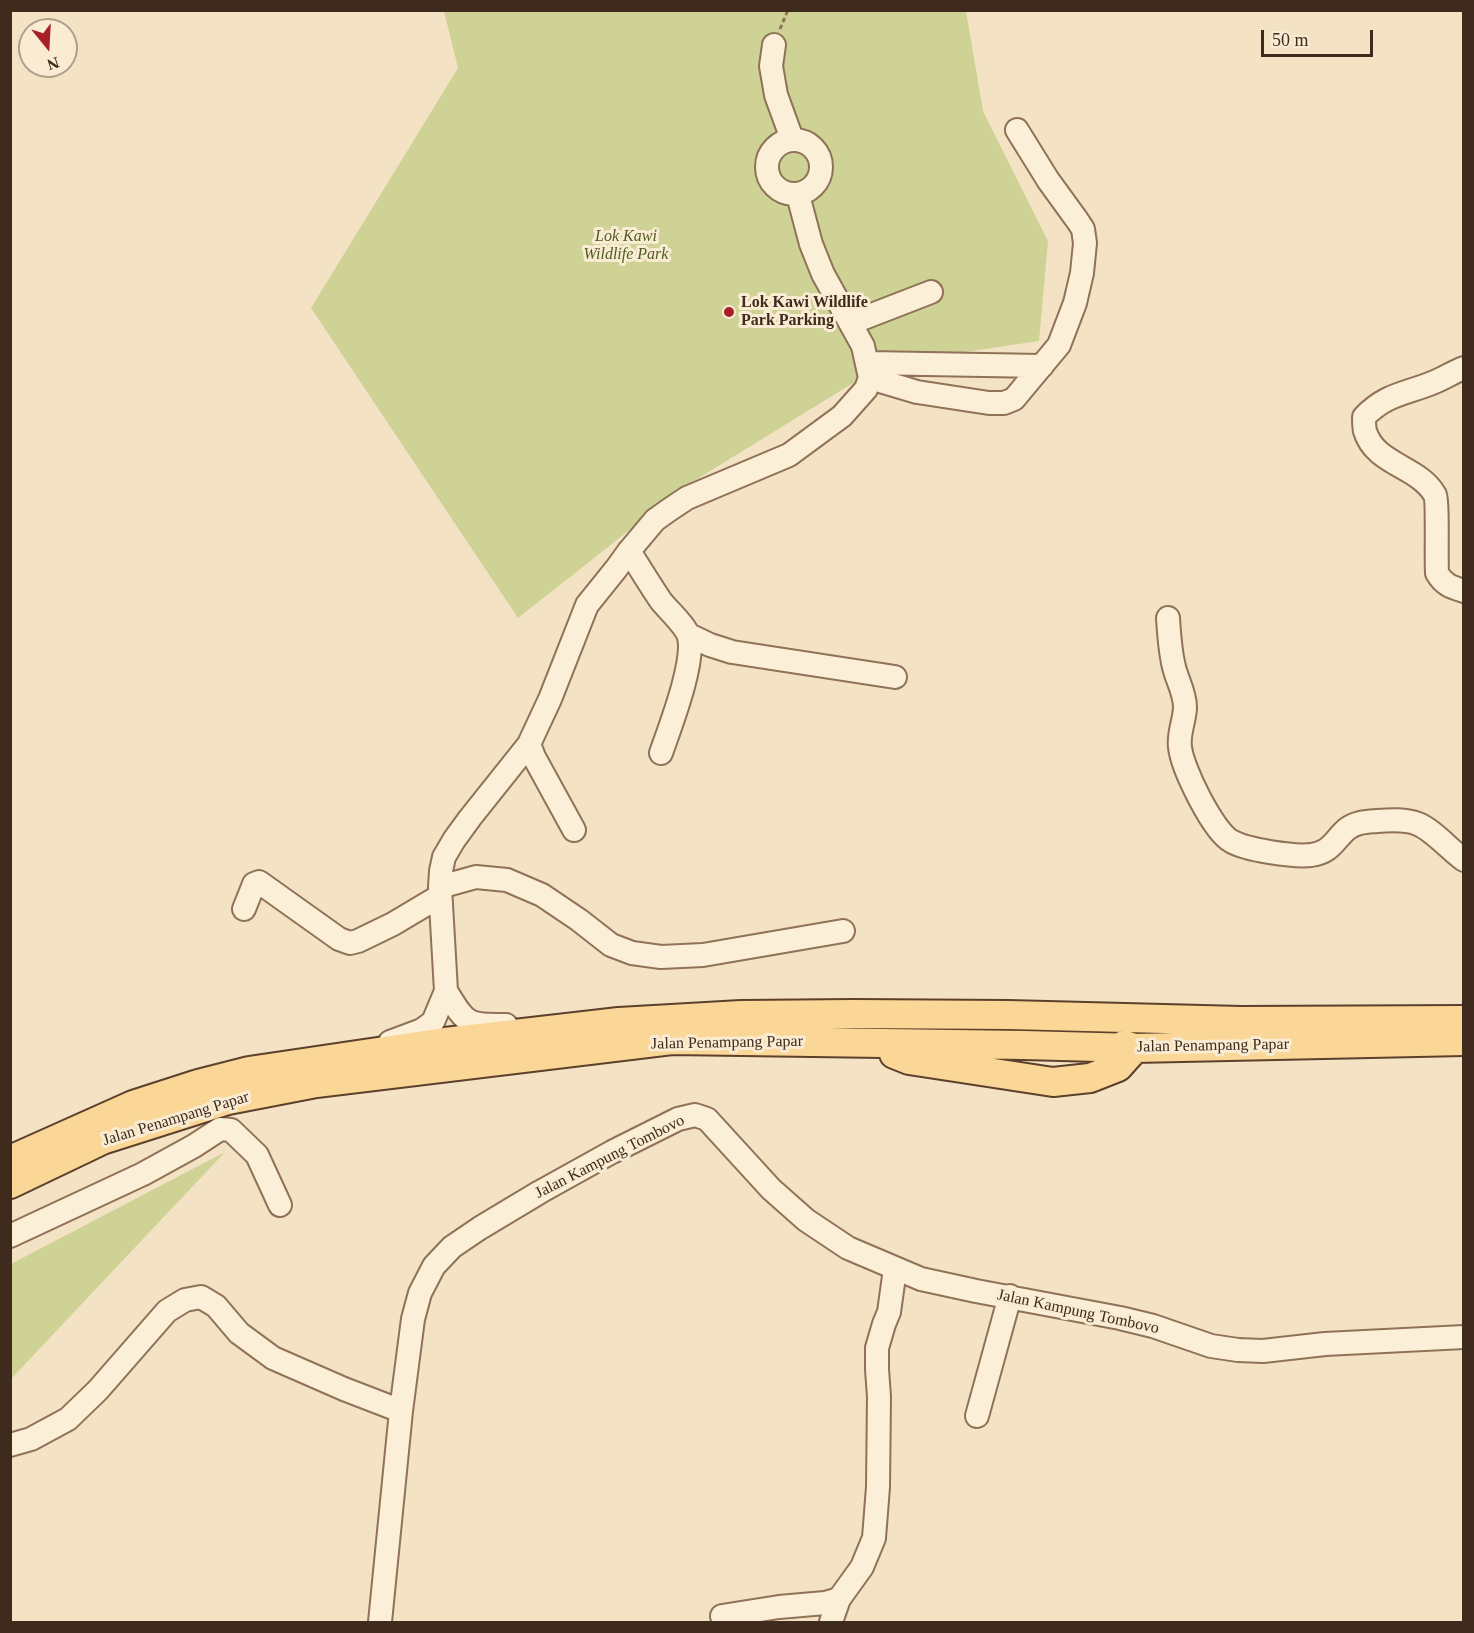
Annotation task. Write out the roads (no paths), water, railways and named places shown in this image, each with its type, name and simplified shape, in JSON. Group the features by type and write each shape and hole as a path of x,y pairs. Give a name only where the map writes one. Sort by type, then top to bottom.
{"main road":[{"name":"Jalan Penampang Papar","path":"10,1160 133,1105 198,1084 249,1071 444,1042 619,1022 741,1015 1009,1015 1241,1021 1464,1020"},
{"name":"Jalan Penampang Papar","path":"1009,1015 1135,1048 1464,1041"},
{"name":"Jalan Penampang Papar","path":"10,1184 102,1140 228,1100 316,1083 672,1040 869,1043 909,1060 1053,1082 1090,1078 1109,1071 1118,1067 1135,1048"}],"street":[{"path":"774,45 771,66 777,95 792,139"},
{"path":"869,370 917,392 989,403 1004,403 1014,399 1059,345 1075,303 1083,266 1085,243 1083,229 1048,180 1017,130"},
{"path":"792,139 806,141 817,151 822,164 820,177 811,189 798,195 783,193 771,184 766,170 768,155 773,149 778,144 792,139"},
{"path":"344,1056 422,1030 433,1022 446,991 440,891 444,857 476,810 529,744 550,699 587,605 629,551 655,520 687,498 789,454 842,416 866,389 869,370 863,346 823,273 811,244 798,195"},
{"path":"851,323 931,292"},
{"path":"869,370 1042,366"},
{"path":"1464,369 1383,400 1364,417 1365,431 1381,455 1418,476 1436,497 1437,573 1448,587 1464,591"},
{"path":"629,551 661,601 689,635 710,645 732,652 895,677"},
{"path":"1168,618 1174,666 1185,706 1180,737 1183,762 1210,815 1228,840 1252,848 1295,855 1311,855 1328,849 1348,829 1360,822 1382,820 1412,822 1425,828 1464,860"},
{"path":"661,753 678,704 685,675 690,651 689,635"},
{"path":"529,744 574,830"},
{"path":"244,909 254,884 259,882 339,939 350,943 393,924 440,891 476,877 507,880 542,895 611,945 632,953 661,957 703,955 843,931"},
{"path":"446,991 462,1017 469,1022 479,1025 532,1024 566,1028"},
{"name":"Jalan Kampung Tombovo","path":"380,1623 401,1411 413,1319 420,1293 434,1266 452,1247 503,1213 612,1152 678,1119 695,1115 707,1119 771,1190 806,1220 848,1248 921,1279 976,1292 1010,1296 1120,1318 1173,1332 1211,1346 1238,1350 1263,1351 1326,1344 1464,1337"},
{"path":"10,1236 143,1174 220,1129 231,1130 257,1155 280,1205"},
{"path":"831,1623 839,1599 862,1567 874,1538 878,1488 878,1348 884,1324 890,1312 895,1269"},
{"path":"976,1416 1010,1296"},
{"path":"10,1445 31,1439 68,1419 98,1390 167,1311 185,1300 201,1297 216,1306 239,1333 273,1358 401,1411"},
{"path":"722,1616 825,1603 839,1599"}],"place":[{"name":"Lok Kawi Wildlife Park Parking","path":"729,312"}],"park label":[{"name":"Lok Kawi Wildlife Park","path":"626,246"}]}
